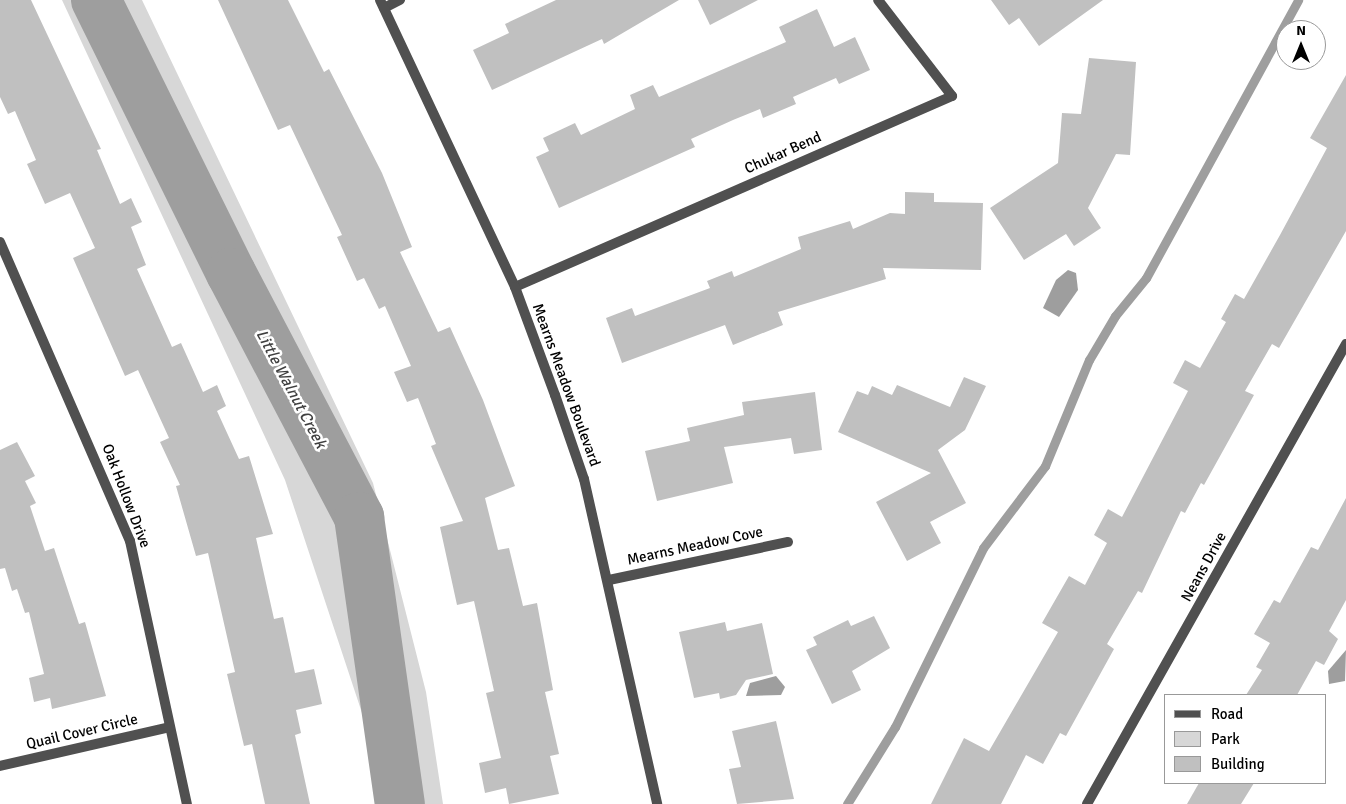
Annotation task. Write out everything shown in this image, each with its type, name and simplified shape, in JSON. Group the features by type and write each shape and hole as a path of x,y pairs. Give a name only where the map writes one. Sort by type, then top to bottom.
{"street":[{"path":"382,4 400,0"},
{"name":"Chukar Bend","path":"515,287 952,96 878,0"},
{"name":"Mearns Meadow Boulevard","path":"382,4 515,287 584,479 609,580 657,804"},
{"name":"Oak Hollow Drive","path":"0,242 130,541 187,804"},
{"name":"Neans Drive","path":"1087,804 1346,344"},
{"name":"Mearns Meadow Cove","path":"609,580 788,542"},
{"name":"Quail Cover Circle","path":"0,766 170,727"}],"green space":[{"path":"62,0 142,0 373,483 426,692 443,804 377,804 363,716 285,480"}],"shaded area":[{"path":"1068,270 1076,273 1078,290 1059,317 1043,308 1056,280"},
{"path":"1346,650 1345,681 1329,684 1328,671"},
{"path":"776,676 785,687 781,695 746,696 750,683"}],"building":[{"path":"0,0 31,0 101,149 97,150 120,204 131,198 142,222 131,227 146,265 137,269 172,347 181,343 203,392 217,385 226,406 217,411 239,459 249,456 273,534 256,538 274,619 283,617 295,673 314,669 322,704 296,710 301,733 295,735 310,804 265,804 252,744 244,746 227,674 235,672 208,553 196,556 176,486 180,485 160,442 169,438 138,370 125,376 73,258 95,248 70,193 45,204 27,164 36,160 15,111 8,114 0,97"},
{"path":"218,0 288,0 324,72 329,69 382,173 412,247 400,252 438,332 450,327 483,400 515,486 485,498 498,550 509,548 523,606 537,603 553,690 545,692 559,754 550,756 559,794 509,804 506,788 485,793 479,763 501,758 486,693 494,691 474,601 457,605 440,527 463,521 431,446 436,444 418,398 407,402 394,372 411,366 385,306 379,309 364,278 357,281 337,237 342,235 290,125 278,130"},
{"path":"556,0 679,0 604,44 602,39 492,90 473,50 509,33 505,24"},
{"path":"698,0 758,0 710,25"},
{"path":"991,0 1103,0 1039,46 1019,18 1009,25"},
{"path":"817,9 834,47 855,37 870,70 839,84 836,78 793,97 796,104 763,118 760,109 733,120 691,139 695,147 559,208 536,157 549,151 543,138 575,123 581,135 635,109 630,95 653,85 659,97 786,42 779,27"},
{"path":"1089,58 1136,62 1130,155 1116,154 1088,208 1101,228 1074,246 1066,234 1024,260 990,208 1058,163 1062,113 1081,114"},
{"path":"1346,75 1346,231 1279,348 1272,344 1245,391 1254,395 1204,485 1201,483 1185,513 1181,511 1142,593 1138,591 1107,644 1114,649 1066,736 1060,733 1043,764 1026,755 1001,804 931,804 964,738 989,751 1058,632 1042,623 1069,576 1085,585 1107,543 1094,535 1108,509 1122,517 1188,391 1173,383 1185,360 1200,368 1226,322 1221,319 1235,294 1244,299 1327,148 1310,138"},
{"path":"905,192 934,193 934,202 983,203 981,270 883,268 886,279 778,312 783,325 733,345 725,325 622,363 606,318 632,308 635,316 710,288 707,281 732,271 734,277 801,249 798,237 850,221 853,229 890,213 905,214"},
{"path":"964,377 986,386 965,430 938,450 966,503 930,522 941,543 907,561 876,502 931,473 838,432 857,391 868,395 872,386 892,395 897,385 950,407"},
{"path":"815,392 822,450 794,454 791,438 724,447 733,483 657,501 645,451 690,441 687,428 744,415 742,402"},
{"path":"17,442 35,476 25,481 36,503 30,506 45,551 54,548 79,624 85,622 106,696 52,709 50,698 34,702 29,678 44,674 29,612 25,613 17,589 12,591 5,568 0,569 0,450"},
{"path":"1346,498 1346,600 1329,631 1338,639 1324,665 1316,661 1298,694 1247,694 1262,670 1256,667 1270,643 1254,634 1274,600 1280,603 1311,547 1318,550"},
{"path":"874,616 890,648 852,671 861,690 832,704 806,650 817,645 813,637 848,620 851,626"},
{"path":"725,622 727,631 762,623 773,674 746,680 736,695 720,699 719,693 694,698 679,632"},
{"path":"776,721 794,799 737,804 729,769 741,767 732,731"},
{"path":"1198,784 1253,784 1241,804 1187,804"}],"waterway":[{"name":"Little Walnut Creek","path":"96,0 231,273 359,517 400,804"},
{"path":"847,804 895,727 983,548 1045,466 1089,360 1115,316 1146,278 1298,0"}]}
